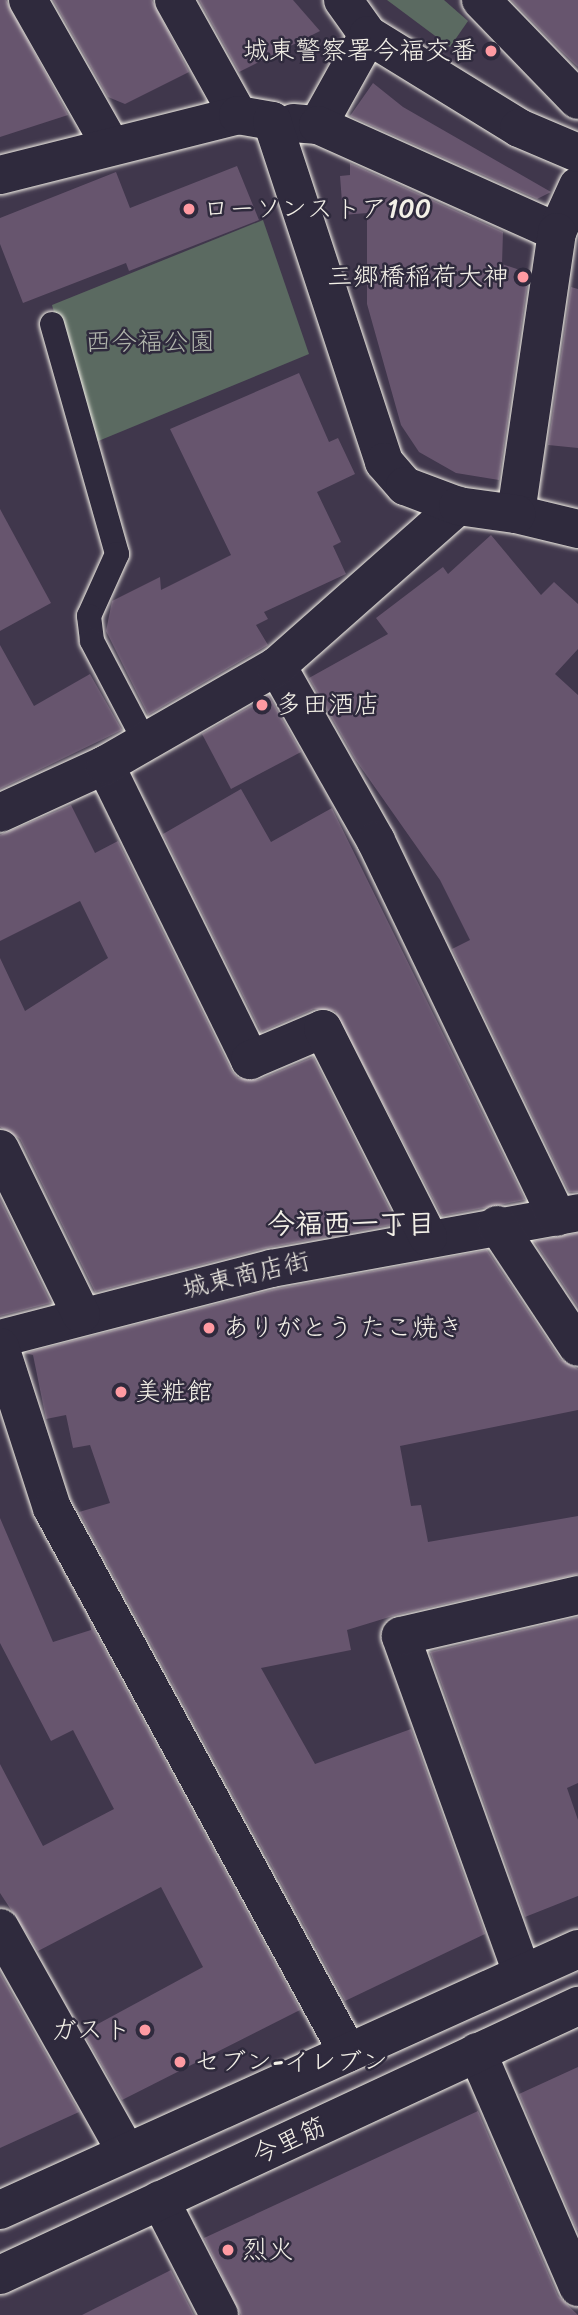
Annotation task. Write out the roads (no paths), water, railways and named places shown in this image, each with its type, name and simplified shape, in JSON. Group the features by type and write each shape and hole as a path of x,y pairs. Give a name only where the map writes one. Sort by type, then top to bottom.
{"street":[{"path":"28,0 111,146"},
{"path":"174,0 255,118 384,462 405,486 458,506 516,514 578,529"},
{"path":"343,0 368,35 519,128 578,153"},
{"path":"481,0 578,100"},
{"path":"318,125 368,35"},
{"path":"0,174 111,146 255,118 318,125 557,232"},
{"path":"516,514 557,232 578,186"},
{"path":"0,813 105,765 143,738 277,666 458,506"},
{"path":"277,666 376,841 568,1214"},
{"path":"105,765 250,1060 323,1029 428,1237"},
{"path":"0,1149 81,1314"},
{"name":"城東商店街","path":"0,1338 81,1314 428,1237 568,1214"},
{"path":"497,1225 578,1347"},
{"path":"0,1347 52,1508 348,2053"},
{"path":"522,1973 401,1636 578,1595"},
{"path":"0,1928 126,2152"},
{"path":"0,2210 578,1949"},
{"name":"今里筋","path":"0,2275 578,2006"},
{"path":"477,2052 578,2287"},
{"path":"160,2200 219,2315"}],"lane":[{"path":"52,324 117,554 89,615 92,641 143,738"}],"place":[{"name":"城東警察署今福交番","path":"491,51"},
{"name":"ローソンストア100","path":"189,209"},
{"name":"三郷橋稲荷大神","path":"523,277"},
{"name":"多田酒店","path":"262,705"},
{"name":"ありがとう たこ焼き","path":"209,1328"},
{"name":"美粧館","path":"121,1392"},
{"name":"ガスト","path":"145,2030"},
{"name":"セブン-イレブン","path":"180,2062"},
{"name":"烈火","path":"228,2250"}],"district":[{"name":"今福西一丁目","path":"351,1224"}],"park label":[{"name":"西今福公園","path":"150,342"}]}
